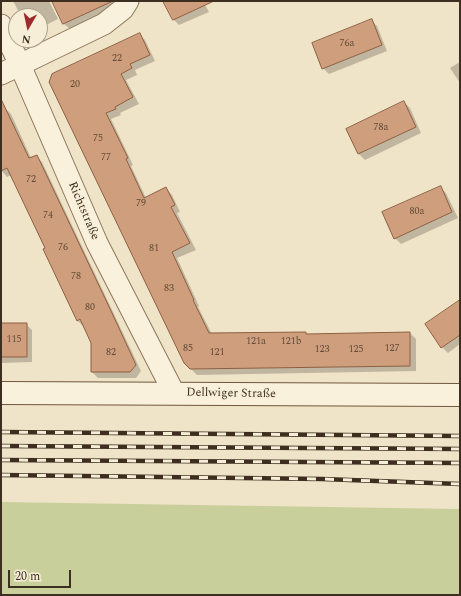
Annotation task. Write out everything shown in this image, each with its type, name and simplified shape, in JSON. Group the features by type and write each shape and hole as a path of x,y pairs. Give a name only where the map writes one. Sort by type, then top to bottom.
{"main road":[{"name":"Dellwiger Straße","path":"1,393 460,395"}],"street":[{"path":"1,74 104,24 123,10 128,1"},
{"name":"Richtstraße","path":"1,25 20,65 97,243 174,393"}],"green space":[{"path":"1,502 460,509 460,595 1,595"}],"building":[{"path":"52,1 113,1 63,24"},
{"path":"163,1 214,1 173,20"},
{"path":"372,19 382,45 322,69 312,43"},
{"path":"140,33 150,55 130,64 132,68 121,74 133,97 115,107 116,109 106,113 128,158 126,159 144,198 166,187 175,205 171,207 190,243 172,252 209,333 306,332 306,334 410,332 410,366 190,369 184,363 49,82 52,74"},
{"path":"1,99 29,158 37,155 112,313 136,365 130,372 91,372 91,343 80,319 77,321 43,249 45,248 7,168 1,171"},
{"path":"404,101 416,127 358,154 346,129"},
{"path":"441,186 452,212 394,239 382,212"},
{"path":"460,300 460,335 441,348 425,324"},
{"path":"1,323 27,323 27,357 1,357"}],"railway":[{"path":"1,432 460,436"},
{"path":"1,446 460,449"},
{"path":"1,460 460,463"},
{"path":"1,475 322,479 460,484"}]}
